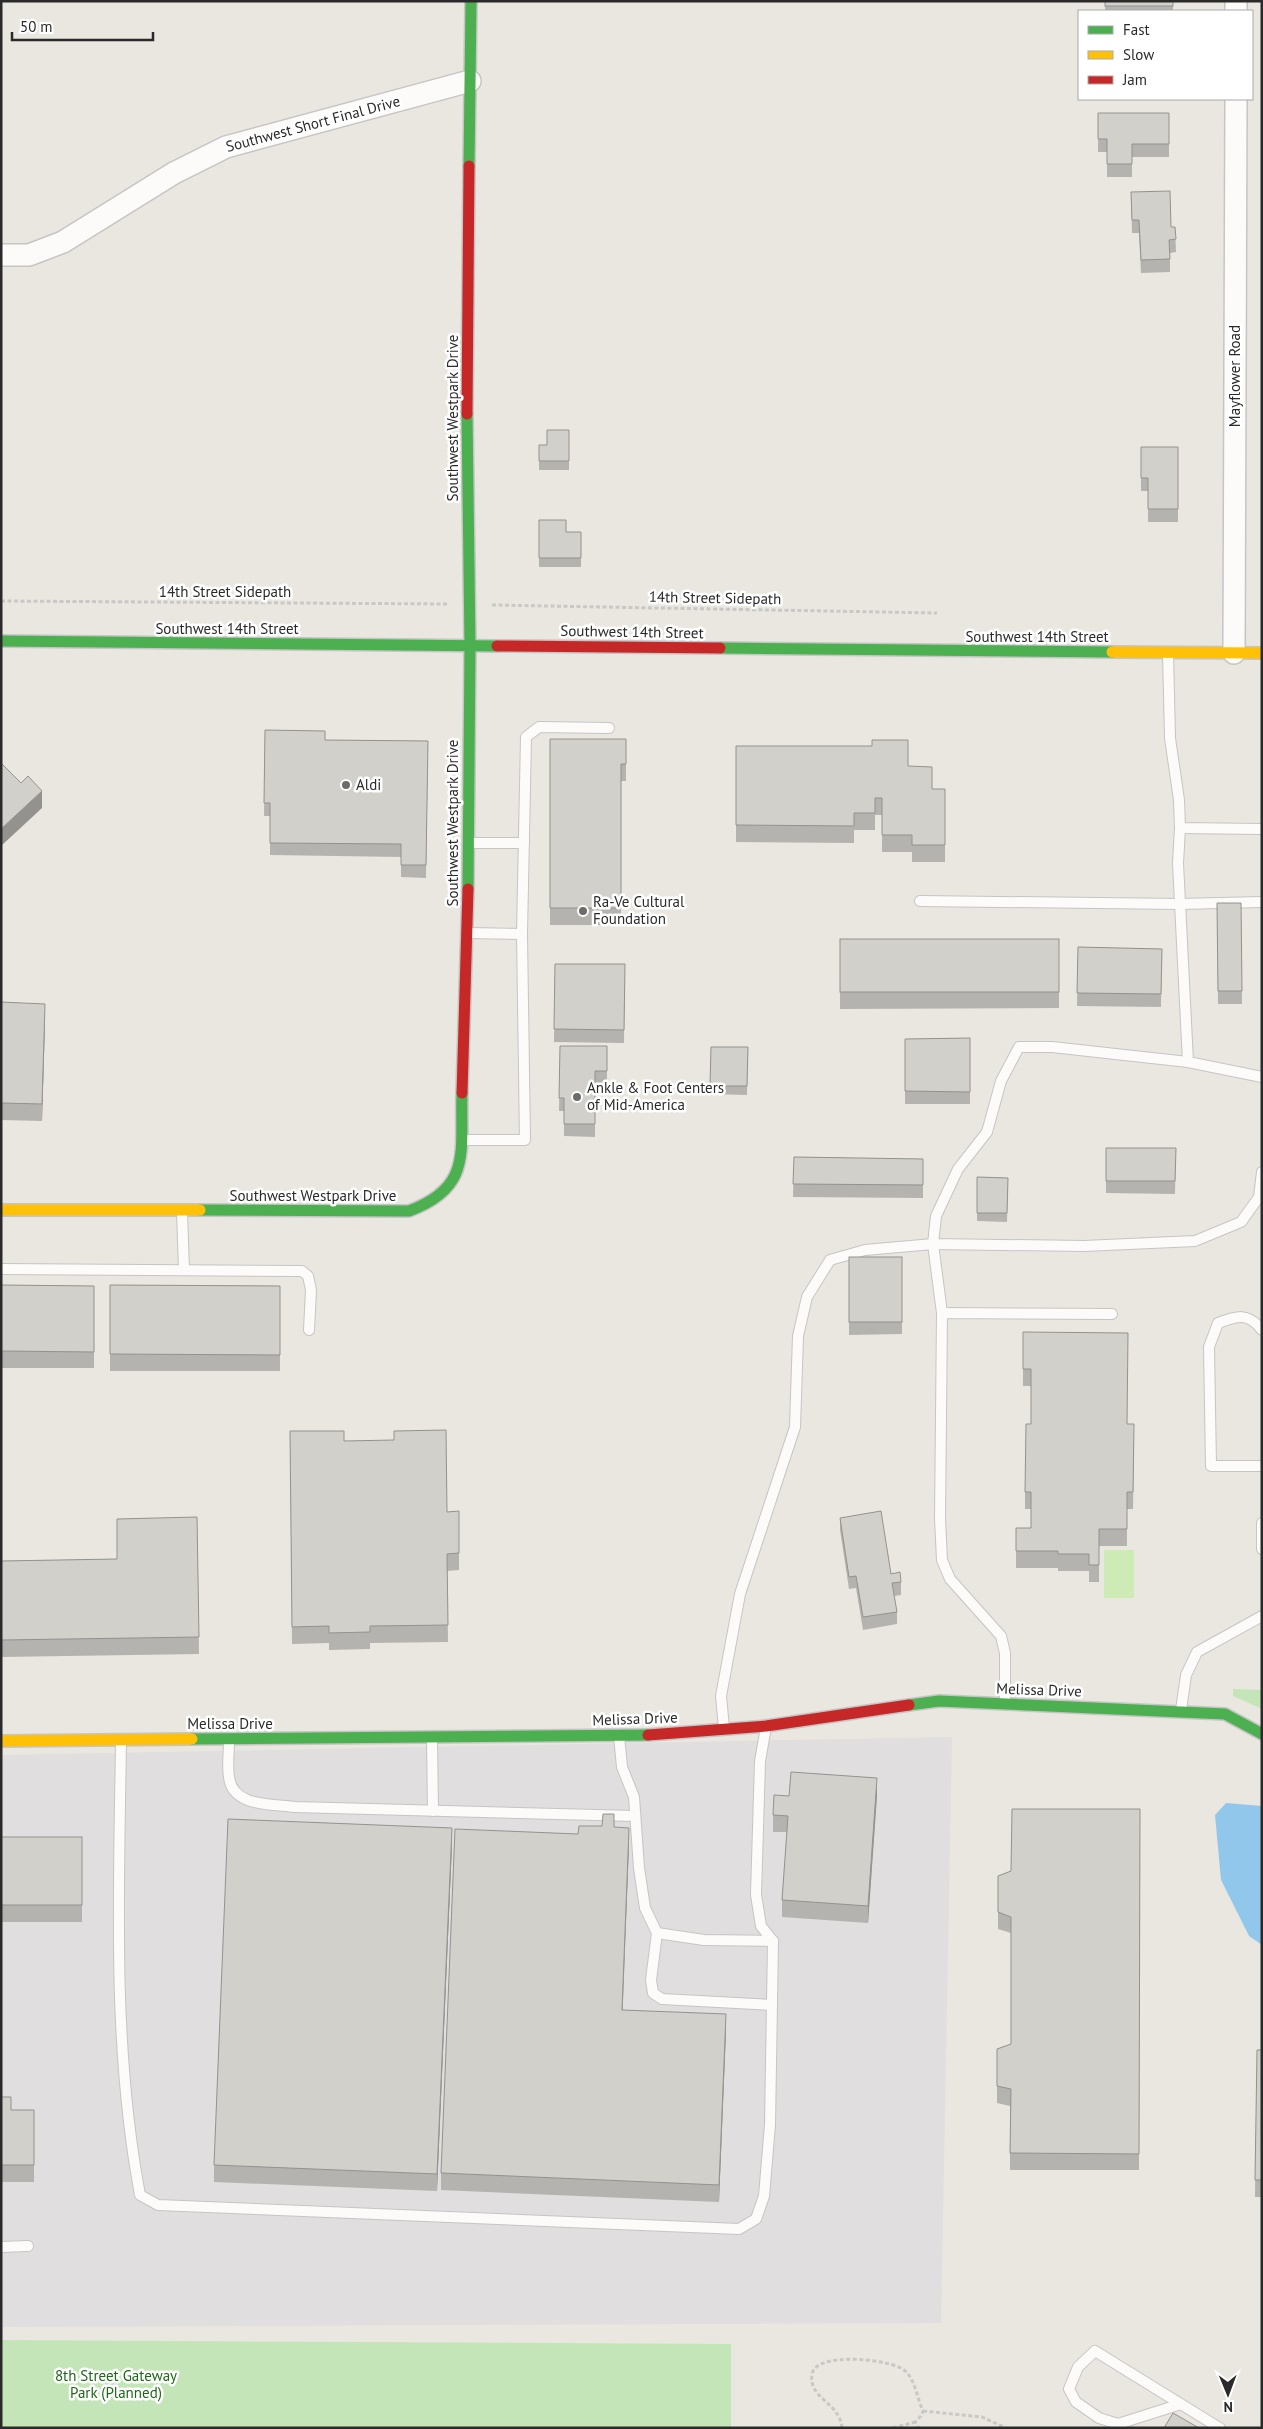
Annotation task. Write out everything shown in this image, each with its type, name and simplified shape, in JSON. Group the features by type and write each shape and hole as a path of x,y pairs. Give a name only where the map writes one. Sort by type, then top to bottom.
{"street":[{"name":"Southwest Westpark Drive","path":"1,1210 409,1211 430,1204 449,1188 460,1166 469,843 468,683 470,645 466,481 471,1"},
{"name":"Southwest Short Final Drive","path":"1,255 29,255 63,242 166,178 226,147 470,81"},
{"name":"Mayflower Road","path":"1234,653 1236,100"},
{"name":"Southwest 14th Street","path":"1,641 1262,653"},
{"name":"Melissa Drive","path":"1,1740 619,1736 766,1726 939,1701 1225,1714 1262,1734"}],"lane":[{"path":"1168,652 1170,738 1179,800 1180,904 1188,1062"},
{"path":"461,1140 525,1140 522,934 526,737 539,727 609,728"},
{"path":"1180,828 1262,829"},
{"path":"469,843 524,842"},
{"path":"920,901 1180,904 1262,902"},
{"path":"466,933 522,934"},
{"path":"1005,1704 1005,1654 1001,1636 950,1580 942,1560 940,1519 942,1313 933,1244 936,1216 958,1169 988,1132 1001,1081 1019,1047 1052,1047 1188,1062 1262,1077"},
{"path":"724,1729 721,1696 740,1594 795,1427 798,1336 807,1297 830,1260 865,1250 933,1244 1084,1246 1195,1241 1241,1222 1259,1197 1262,1172"},
{"path":"182,1210 184,1270"},
{"path":"1,1269 302,1271 308,1276 311,1290 309,1330"},
{"path":"942,1313 1112,1314"},
{"path":"1262,1330 1255,1321 1238,1315 1218,1323 1209,1347 1211,1466 1262,1466"},
{"path":"1262,1523 1262,1549"},
{"path":"1181,1712 1186,1675 1197,1652 1262,1616"},
{"path":"120,1740 119,1912 123,2070 140,2194 158,2205 738,2229 756,2219 764,2196 770,2125 773,1941 761,1926 756,1895 760,1761 766,1726"},
{"path":"619,1736 622,1768 634,1797 645,1908 657,1933 652,1980 653,1993 662,1999 772,2005"},
{"path":"432,1737 433,1811"},
{"path":"229,1739 229,1778 234,1793 246,1800 295,1806 635,1816"},
{"path":"657,1933 704,1940 773,1941"},
{"path":"1,2246 28,2246"},
{"path":"1180,2404 1118,2424 1098,2418 1076,2402 1069,2389 1078,2367 1095,2351 1220,2428"}],"path":[{"name":"14th Street Sidepath","path":"1,601 448,604"},
{"name":"14th Street Sidepath","path":"492,605 937,613"},
{"path":"842,2428 839,2414 815,2391 811,2379 815,2368 834,2360 860,2360 894,2364 901,2368 913,2385 923,2411 915,2422 893,2428"},
{"path":"923,2411 982,2417 1006,2428"},
{"path":"915,2422 919,2428"}],"shaded area":[{"path":"952,1737 941,2323 1,2327 1,1755"}],"green space":[{"path":"1104,1550 1134,1550 1134,1598 1104,1598"},
{"path":"1233,1689 1262,1690 1262,1709 1233,1696"},
{"name":"8th Street Gateway Park (Planned)","path":"1,2340 731,2344 731,2428 1,2428"}],"water":[{"path":"1226,1803 1262,1806 1262,1945 1249,1936 1221,1880 1215,1815"}],"building":[{"path":"1105,1 1173,1 1173,6 1105,6"},
{"path":"1098,113 1169,113 1169,144 1132,144 1132,164 1107,164 1107,139 1098,139"},
{"path":"1170,191 1171,227 1175,227 1176,239 1169,240 1170,259 1141,260 1139,220 1132,220 1131,192"},
{"path":"547,430 569,430 569,461 539,461 539,445 547,445"},
{"path":"1141,447 1178,447 1178,509 1148,509 1148,478 1141,478"},
{"path":"539,520 566,520 566,532 581,532 581,558 539,558"},
{"name":"Aldi","path":"265,730 325,731 325,740 428,741 426,865 401,865 401,844 270,843 270,803 264,803"},
{"path":"550,739 626,739 626,764 621,764 621,908 550,908"},
{"path":"872,740 908,740 908,766 932,767 932,789 945,789 945,845 912,845 912,835 882,835 882,798 875,798 875,813 854,813 854,826 736,825 736,746 872,746"},
{"path":"1,763 21,783 28,776 42,791 1,829"},
{"path":"1217,903 1241,903 1242,991 1218,991"},
{"path":"840,939 1059,939 1059,992 840,992"},
{"path":"1078,947 1162,949 1161,994 1077,993"},
{"path":"555,964 625,964 624,1030 554,1029"},
{"path":"1,1002 45,1004 42,1104 1,1103"},
{"path":"970,1038 970,1092 905,1091 905,1039"},
{"name":"Ankle & Foot Centers of Mid-America","path":"560,1046 607,1046 607,1071 595,1071 595,1124 564,1124 564,1098 559,1098"},
{"path":"711,1047 748,1047 747,1086 710,1086"},
{"path":"1106,1148 1176,1148 1175,1181 1106,1181"},
{"path":"794,1157 923,1159 923,1185 793,1184"},
{"path":"977,1177 1008,1178 1007,1213 977,1213"},
{"path":"849,1257 902,1257 902,1322 849,1322"},
{"path":"1,1285 94,1286 94,1352 1,1351"},
{"path":"110,1285 280,1286 280,1355 110,1354"},
{"path":"1023,1332 1128,1333 1127,1424 1134,1424 1133,1492 1127,1492 1127,1529 1099,1529 1099,1565 1089,1565 1089,1554 1058,1554 1058,1551 1016,1551 1016,1528 1031,1528 1031,1492 1025,1492 1026,1424 1031,1424 1031,1369 1023,1369"},
{"path":"446,1430 447,1512 459,1511 459,1553 447,1554 448,1625 370,1626 370,1632 329,1633 329,1626 292,1627 290,1431 344,1431 344,1441 394,1440 394,1431"},
{"path":"881,1511 891,1574 900,1572 901,1582 892,1583 897,1612 863,1617 856,1576 849,1577 840,1518"},
{"path":"197,1517 199,1637 1,1640 1,1561 117,1559 117,1519"},
{"path":"791,1772 877,1778 868,1906 782,1900 788,1816 773,1815 774,1795 789,1796"},
{"path":"1012,1809 1140,1809 1139,2154 1010,2153 1011,2089 997,2086 997,2049 1011,2044 1011,1917 998,1912 998,1876 1011,1871"},
{"path":"603,1814 614,1814 614,1827 629,1828 622,2010 726,2014 719,2185 441,2173 455,1829 578,1834 579,1826 602,1826"},
{"path":"228,1819 452,1828 437,2174 214,2165"},
{"path":"1,1837 82,1837 82,1905 1,1905"},
{"path":"1257,2050 1262,2050 1262,2180 1255,2180"},
{"path":"1,2097 11,2097 11,2110 34,2110 34,2165 1,2165"},
{"path":"1173,2413 1199,2428 1164,2428"}],"traffic: fast":[{"path":"469,166 471,1"},
{"path":"467,414 470,645 468,889"},
{"path":"1,641 497,646"},
{"path":"720,648 1112,652"},
{"path":"200,1210 409,1211 430,1201 444,1191 459,1165 462,1133 462,1093"},
{"path":"909,1705 939,1701 1225,1714 1262,1734"},
{"path":"192,1739 648,1735"}],"traffic: slow":[{"path":"1112,652 1262,653"},
{"path":"1,1210 200,1210"},
{"path":"1,1741 192,1739"}],"traffic: jam":[{"path":"467,414 469,166"},
{"path":"497,646 720,648"},
{"path":"462,1093 468,889"},
{"path":"648,1735 766,1726 909,1705"}],"place":[{"name":"Aldi","path":"346,785"},
{"name":"Ra-Ve Cultural Foundation","path":"583,911"},
{"name":"Ankle & Foot Centers of Mid-America","path":"577,1097"}]}
